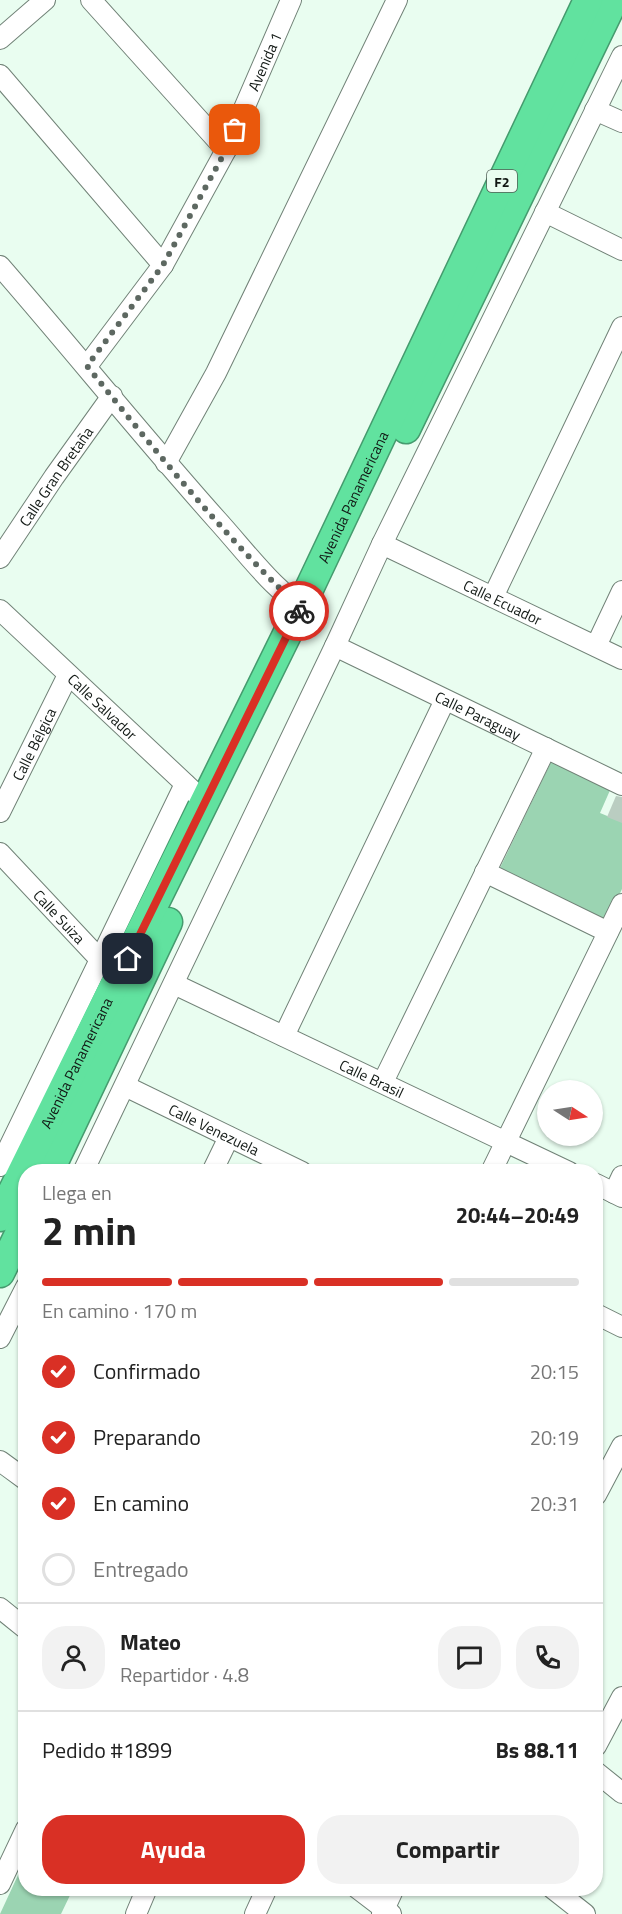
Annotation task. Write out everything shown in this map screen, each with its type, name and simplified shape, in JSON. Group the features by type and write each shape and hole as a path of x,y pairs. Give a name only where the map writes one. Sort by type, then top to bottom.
{"highway":[{"name":"Avenida Panamericana","path":"53,1164 588,0"},
{"name":"Avenida Panamericana","path":"23,1164 109,969 195,793 308,612 614,0"},
{"name":"Avenida Panamericana","path":"0,1217 18,1176"},
{"path":"0,1273 18,1236"}],"street":[{"path":"0,39 45,0"},
{"path":"91,0 226,150"},
{"path":"166,463 216,373 397,0"},
{"name":"Avenida 1","path":"87,366 163,265 226,150 284,4"},
{"path":"87,1164 382,544 622,56"},
{"path":"0,75 163,265"},
{"path":"595,110 622,122"},
{"path":"545,212 622,250"},
{"path":"0,266 87,366 166,463 272,581 308,612"},
{"path":"493,597 622,327"},
{"name":"Calle Gran Bretaña","path":"1,555 112,396"},
{"name":"Calle Ecuador","path":"382,544 622,659"},
{"path":"596,646 622,591"},
{"name":"Calle Salvador","path":"0,610 195,793"},
{"name":"Calle Paraguay","path":"335,646 622,785"},
{"name":"Calle Bélgica","path":"0,812 68,675"},
{"path":"284,1036 445,700"},
{"path":"382,1082 546,748"},
{"name":"Calle Suiza","path":"0,853 109,969"},
{"path":"485,872 608,932"},
{"path":"495,1164 622,904"},
{"path":"0,1166 109,969"},
{"name":"Calle Brasil","path":"174,984 553,1164"},
{"name":"Calle Venezuela","path":"125,1086 285,1164"},
{"path":"216,1164 229,1137"},
{"path":"603,1186 619,1189"},
{"path":"603,1318 622,1327"},
{"path":"0,1338 12,1319"},
{"path":"603,1482 622,1446"},
{"path":"0,1461 18,1474"},
{"path":"1,1612 18,1624"},
{"path":"603,1733 622,1697"},
{"path":"603,1777 622,1792"},
{"path":"0,1884 18,1846"},
{"path":"136,1914 144,1896"},
{"path":"255,1914 263,1896"},
{"path":"367,1896 386,1912 391,1896"},
{"path":"562,1896 585,1914"}],"green space":[{"path":"553,758 611,788 600,813 622,822 622,889 606,923 499,870"},
{"path":"18,1875 18,1896 70,1896 61,1914 0,1914"}],"building":[{"path":"616,796 622,797 622,823 607,817"}],"way so far":[{"path":"235,130 163,265 87,366 166,463 272,581 300,608 299,611"}],"route":[{"path":"128,959 299,611"}]}
